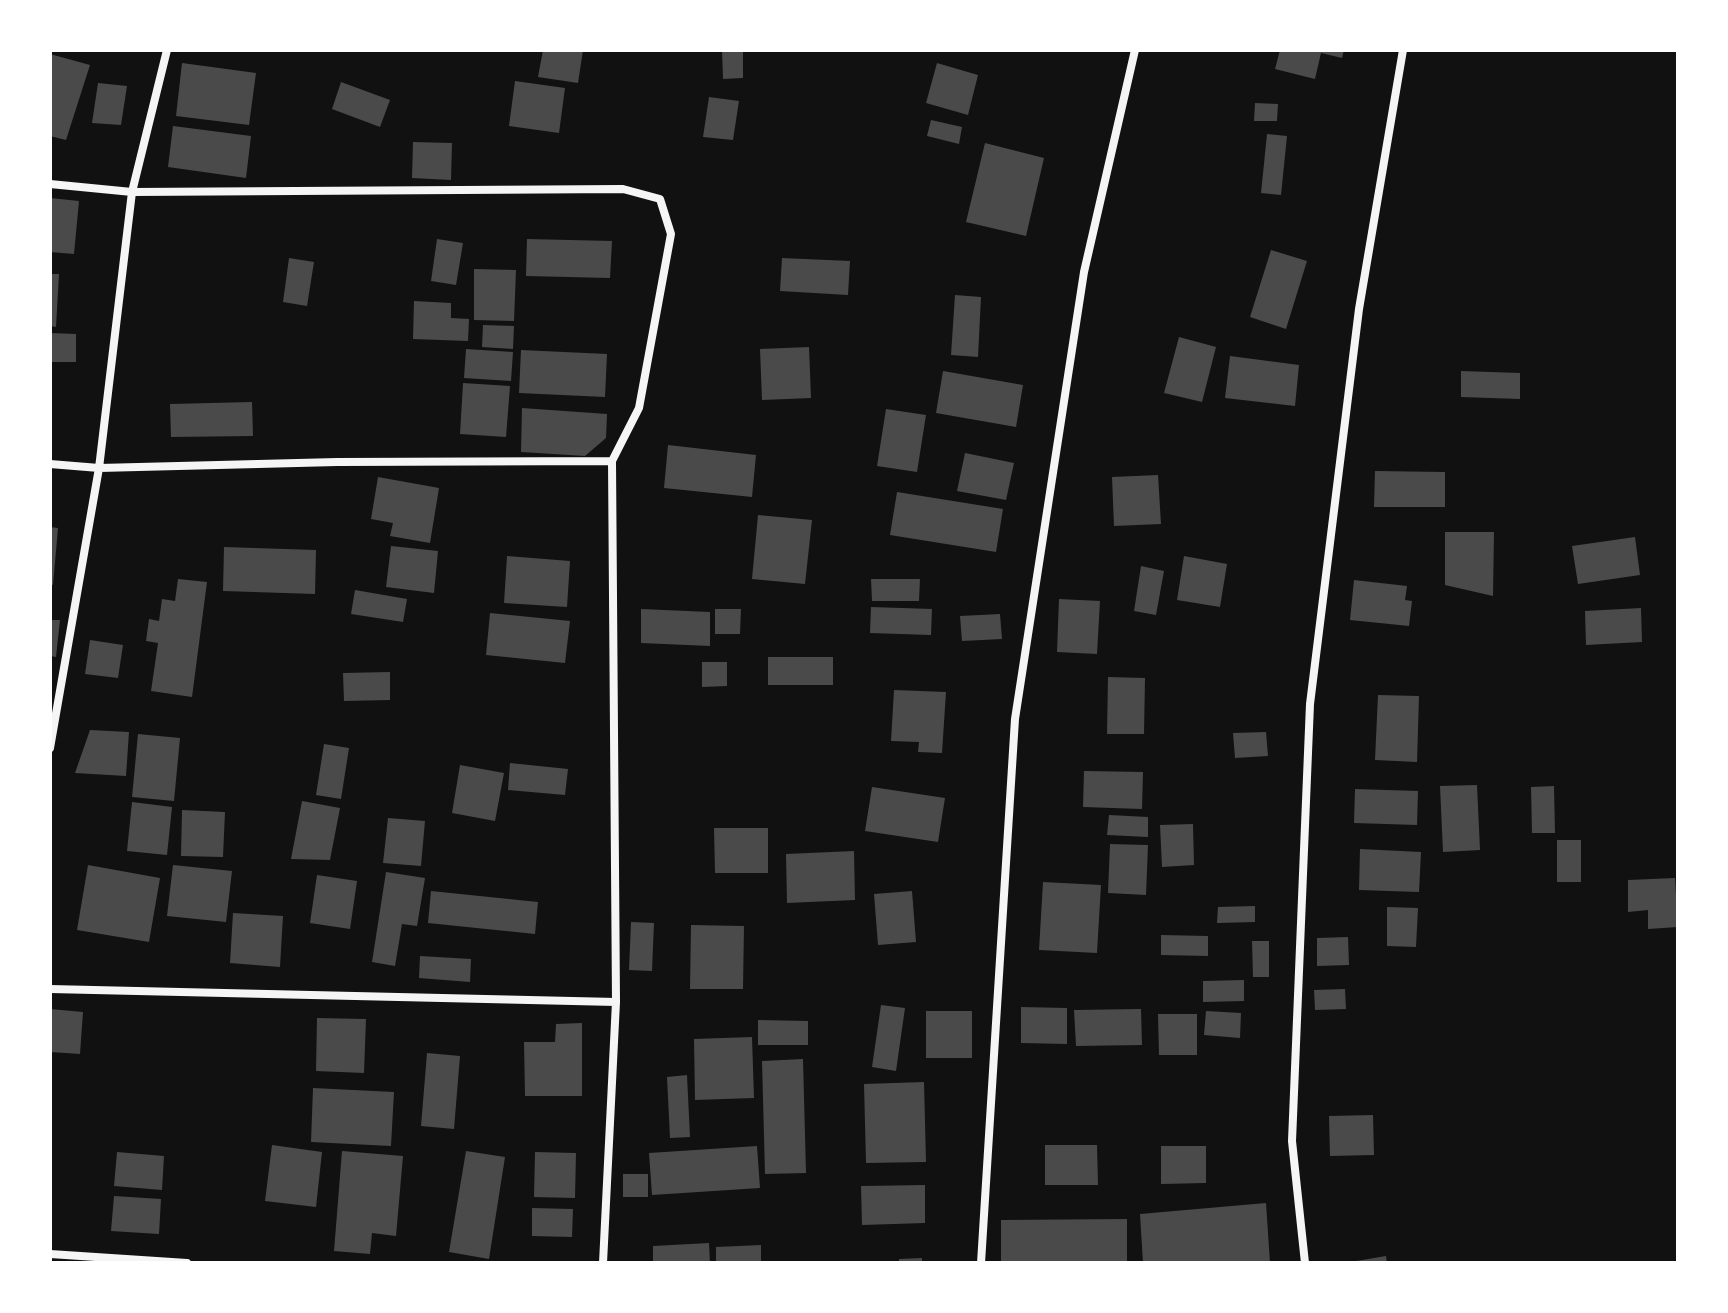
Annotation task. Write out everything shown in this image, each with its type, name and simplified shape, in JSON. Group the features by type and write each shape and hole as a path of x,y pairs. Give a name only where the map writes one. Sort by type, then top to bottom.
{"street":[{"path":"50,748 99,468 132,192 167,50"},
{"path":"981,1263 1015,719 1084,272 1135,50"},
{"path":"1305,1263 1292,1141 1310,704 1359,309 1403,50"},
{"path":"50,184 132,192 623,189 660,199 671,234 669,249 639,408 612,461 616,1002 603,1263"},
{"path":"50,464 99,468 337,462 612,461"},
{"path":"50,989 616,1002"},
{"path":"50,1254 187,1263"}],"building":[{"path":"543,50 583,50 578,83 538,77"},
{"path":"722,50 743,50 743,78 723,79"},
{"path":"1280,50 1344,50 1342,58 1321,53 1315,79 1275,69"},
{"path":"50,54 90,65 66,140 50,136"},
{"path":"182,63 256,73 249,125 176,116"},
{"path":"937,63 978,75 968,115 926,103"},
{"path":"515,81 565,88 559,133 509,126"},
{"path":"341,82 390,100 380,127 332,109"},
{"path":"98,83 127,86 121,125 92,123"},
{"path":"709,97 739,101 733,140 703,137"},
{"path":"1255,103 1278,104 1277,121 1254,121"},
{"path":"931,120 962,127 959,144 927,136"},
{"path":"173,126 251,136 246,178 168,167"},
{"path":"1267,134 1287,136 1281,195 1261,193"},
{"path":"413,142 452,143 451,180 412,178"},
{"path":"985,143 1044,158 1026,236 966,222"},
{"path":"50,198 79,201 74,254 50,252"},
{"path":"437,239 463,243 456,285 431,281"},
{"path":"527,239 612,241 610,278 526,276"},
{"path":"1271,250 1307,261 1286,329 1250,317"},
{"path":"289,258 314,262 307,306 283,302"},
{"path":"782,258 850,261 848,295 780,291"},
{"path":"474,269 516,270 514,321 474,320"},
{"path":"50,274 59,274 56,327 50,326"},
{"path":"955,295 981,297 978,357 951,355"},
{"path":"414,301 451,303 451,318 469,319 468,341 413,339"},
{"path":"483,325 514,326 513,349 482,347"},
{"path":"50,333 76,334 76,362 50,362"},
{"path":"1179,337 1216,347 1202,402 1164,393"},
{"path":"809,347 811,398 762,400 760,349"},
{"path":"466,349 513,352 511,381 464,378"},
{"path":"521,350 607,354 605,397 519,393"},
{"path":"1230,356 1299,365 1295,406 1225,398"},
{"path":"943,371 1023,385 1016,427 936,413"},
{"path":"1461,371 1520,373 1520,399 1461,397"},
{"path":"463,383 510,386 506,437 460,434"},
{"path":"252,402 253,436 171,437 170,404"},
{"path":"522,408 607,414 606,438 585,456 521,452"},
{"path":"886,409 926,415 917,472 877,466"},
{"path":"668,445 756,455 752,497 664,488"},
{"path":"965,453 1014,463 1006,500 957,491"},
{"path":"1375,471 1445,472 1445,507 1374,507"},
{"path":"1158,475 1161,524 1114,526 1112,477"},
{"path":"378,477 439,488 430,543 390,536 393,523 371,519"},
{"path":"897,492 1003,509 996,552 890,535"},
{"path":"758,515 812,520 805,584 752,579"},
{"path":"50,527 58,528 53,585 50,584"},
{"path":"1445,532 1494,532 1493,596 1445,585"},
{"path":"1635,537 1640,575 1578,584 1572,546"},
{"path":"391,546 438,551 434,593 386,587"},
{"path":"224,547 316,550 315,594 223,591"},
{"path":"507,556 570,561 567,607 504,603"},
{"path":"1184,556 1227,564 1220,607 1177,600"},
{"path":"1141,566 1164,571 1156,615 1134,611"},
{"path":"178,579 207,582 192,697 151,691 158,643 146,641 149,619 159,621 162,599 175,601"},
{"path":"871,579 920,579 919,601 872,601"},
{"path":"1354,580 1407,586 1405,600 1412,601 1409,626 1350,620"},
{"path":"355,590 407,599 403,622 351,614"},
{"path":"1059,599 1100,601 1097,654 1057,652"},
{"path":"871,607 932,609 931,635 870,633"},
{"path":"1641,608 1642,642 1586,645 1585,611"},
{"path":"641,609 710,612 710,646 641,643"},
{"path":"715,609 741,609 740,634 715,634"},
{"path":"490,613 570,621 565,663 486,655"},
{"path":"1000,614 1002,639 962,641 960,616"},
{"path":"50,620 60,620 56,657 50,656"},
{"path":"90,640 123,645 118,678 85,674"},
{"path":"768,657 833,657 833,685 768,685"},
{"path":"702,662 727,662 727,686 702,687"},
{"path":"390,672 390,700 344,701 343,673"},
{"path":"1108,677 1145,678 1144,734 1107,734"},
{"path":"894,690 946,692 942,753 918,752 919,742 891,741"},
{"path":"1378,695 1419,696 1417,762 1375,760"},
{"path":"90,730 129,732 126,776 75,773"},
{"path":"1266,732 1268,756 1235,758 1233,733"},
{"path":"138,734 180,738 174,801 132,797"},
{"path":"324,744 349,748 341,799 316,795"},
{"path":"510,763 568,769 565,795 508,790"},
{"path":"460,765 504,773 495,821 452,813"},
{"path":"1084,771 1143,772 1142,809 1083,807"},
{"path":"1477,785 1480,850 1443,852 1440,786"},
{"path":"1554,786 1555,833 1532,833 1531,787"},
{"path":"872,787 945,798 938,842 865,831"},
{"path":"1355,789 1418,791 1417,825 1354,823"},
{"path":"302,801 340,808 330,860 291,859"},
{"path":"132,802 172,807 167,855 127,851"},
{"path":"182,810 225,812 223,857 181,856"},
{"path":"1109,815 1148,817 1148,837 1107,835"},
{"path":"388,818 425,821 421,866 383,863"},
{"path":"1193,824 1194,865 1162,867 1160,825"},
{"path":"714,828 768,828 768,873 715,873"},
{"path":"1557,840 1581,840 1581,882 1557,882"},
{"path":"1110,844 1148,845 1146,895 1108,893"},
{"path":"1360,849 1421,852 1419,892 1359,890"},
{"path":"854,851 855,900 787,903 786,854"},
{"path":"88,865 160,878 149,942 77,930"},
{"path":"173,865 232,871 226,922 167,916"},
{"path":"386,872 425,878 417,926 402,924 395,966 372,962"},
{"path":"317,875 357,881 350,929 310,923"},
{"path":"1675,878 1678,927 1648,929 1648,910 1628,912 1628,880"},
{"path":"1043,882 1101,885 1097,953 1039,950"},
{"path":"431,891 538,902 535,934 428,923"},
{"path":"912,891 916,942 878,945 874,894"},
{"path":"1255,906 1255,922 1217,923 1218,907"},
{"path":"1387,907 1418,908 1416,947 1387,946"},
{"path":"233,913 283,916 280,967 230,963"},
{"path":"631,922 654,923 652,971 629,970"},
{"path":"691,925 744,926 743,989 690,989"},
{"path":"1161,935 1208,936 1208,956 1161,955"},
{"path":"1348,937 1349,965 1317,966 1317,938"},
{"path":"1252,941 1269,941 1269,977 1253,977"},
{"path":"420,956 471,959 470,982 419,978"},
{"path":"1244,980 1244,1001 1203,1002 1203,981"},
{"path":"1345,989 1346,1009 1315,1010 1314,990"},
{"path":"881,1005 905,1008 896,1071 872,1067"},
{"path":"1021,1007 1067,1008 1067,1044 1021,1043"},
{"path":"50,1009 83,1012 80,1054 50,1052"},
{"path":"1141,1009 1142,1045 1076,1046 1074,1010"},
{"path":"926,1011 972,1011 972,1058 926,1058"},
{"path":"1206,1011 1241,1013 1240,1038 1204,1035"},
{"path":"1158,1014 1197,1014 1197,1055 1159,1055"},
{"path":"317,1018 366,1019 364,1073 316,1071"},
{"path":"758,1020 808,1021 808,1045 758,1045"},
{"path":"582,1023 582,1096 525,1096 524,1042 555,1042 556,1024"},
{"path":"752,1037 754,1098 695,1100 694,1039"},
{"path":"427,1053 460,1056 454,1129 421,1126"},
{"path":"803,1059 806,1173 765,1174 762,1061"},
{"path":"687,1075 690,1137 670,1138 667,1077"},
{"path":"924,1082 926,1162 866,1163 864,1084"},
{"path":"313,1088 394,1092 391,1146 311,1142"},
{"path":"1373,1115 1374,1155 1330,1156 1329,1116"},
{"path":"272,1145 322,1152 316,1207 265,1201"},
{"path":"1045,1145 1097,1145 1098,1185 1045,1185"},
{"path":"757,1146 760,1188 652,1195 649,1153"},
{"path":"1161,1146 1206,1146 1206,1183 1161,1184"},
{"path":"342,1151 403,1156 396,1236 372,1233 370,1254 334,1251"},
{"path":"466,1151 505,1157 489,1259 449,1252"},
{"path":"117,1152 164,1156 162,1190 114,1186"},
{"path":"535,1152 576,1153 575,1198 534,1197"},
{"path":"623,1174 648,1174 648,1197 623,1197"},
{"path":"925,1185 925,1223 862,1225 861,1186"},
{"path":"114,1196 161,1199 159,1234 111,1231"},
{"path":"1266,1203 1270,1263 1143,1263 1140,1214"},
{"path":"532,1208 573,1209 572,1237 532,1236"},
{"path":"1127,1219 1127,1263 1001,1263 1001,1220"},
{"path":"709,1243 710,1263 653,1263 653,1246"},
{"path":"761,1245 761,1263 716,1263 716,1247"},
{"path":"1386,1256 1387,1263 1356,1263 1356,1261"},
{"path":"922,1258 922,1263 899,1263 899,1259"}]}
